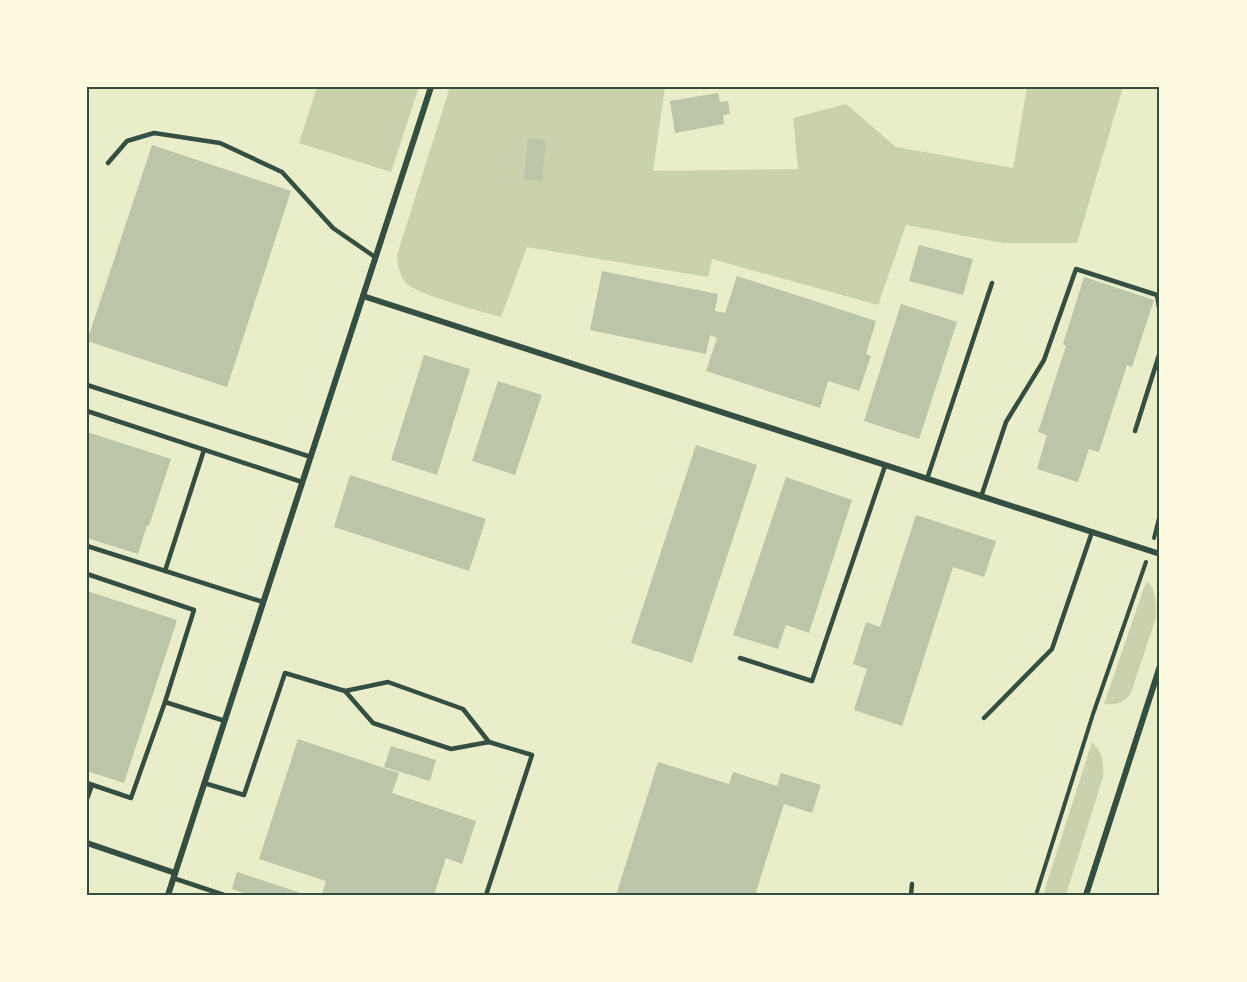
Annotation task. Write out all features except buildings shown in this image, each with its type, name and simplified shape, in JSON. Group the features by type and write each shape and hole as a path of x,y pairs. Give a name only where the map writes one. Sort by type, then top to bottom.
{"street":[{"path":"168,895 431,87"},
{"path":"363,296 1160,554"},
{"path":"1086,895 1160,666"},
{"path":"87,843 174,876"}],"lane":[{"path":"108,163 127,141 154,133 220,143 282,172 333,228 375,257"},
{"path":"981,497 1006,422 1044,360 1076,269 1156,295 1160,313"},
{"path":"927,479 992,283"},
{"path":"1135,431 1160,352"},
{"path":"87,385 311,456"},
{"path":"87,411 302,482"},
{"path":"165,571 204,450"},
{"path":"740,657 812,681 885,466"},
{"path":"984,718 1052,649 1092,532"},
{"path":"87,546 263,603"},
{"path":"87,574 194,609 165,702 131,798 89,784 87,799"},
{"path":"204,783 244,795 285,673 345,692 373,723 451,749 489,742 532,755 486,895"},
{"path":"345,692 388,682 463,709 489,742"},
{"path":"165,702 225,721"},
{"path":"174,876 224,895"},
{"path":"911,895 912,884"}],"path":[{"path":"1036,895 1093,714 1150,550 1160,514"}],"green space":[{"path":"317,87 419,87 391,172 299,143"},
{"path":"450,87 665,87 653,171 798,169 793,118 846,104 896,147 1013,168 1027,87 1123,87 1077,243 1003,243 906,225 878,305 712,259 708,277 527,247 501,317 421,292 405,282 399,269 397,255"},
{"path":"1146,582 1150,584 1153,592 1156,617 1131,693 1119,703 1104,704"},
{"path":"1092,742 1102,758 1103,777 1066,895 1043,895"}]}
